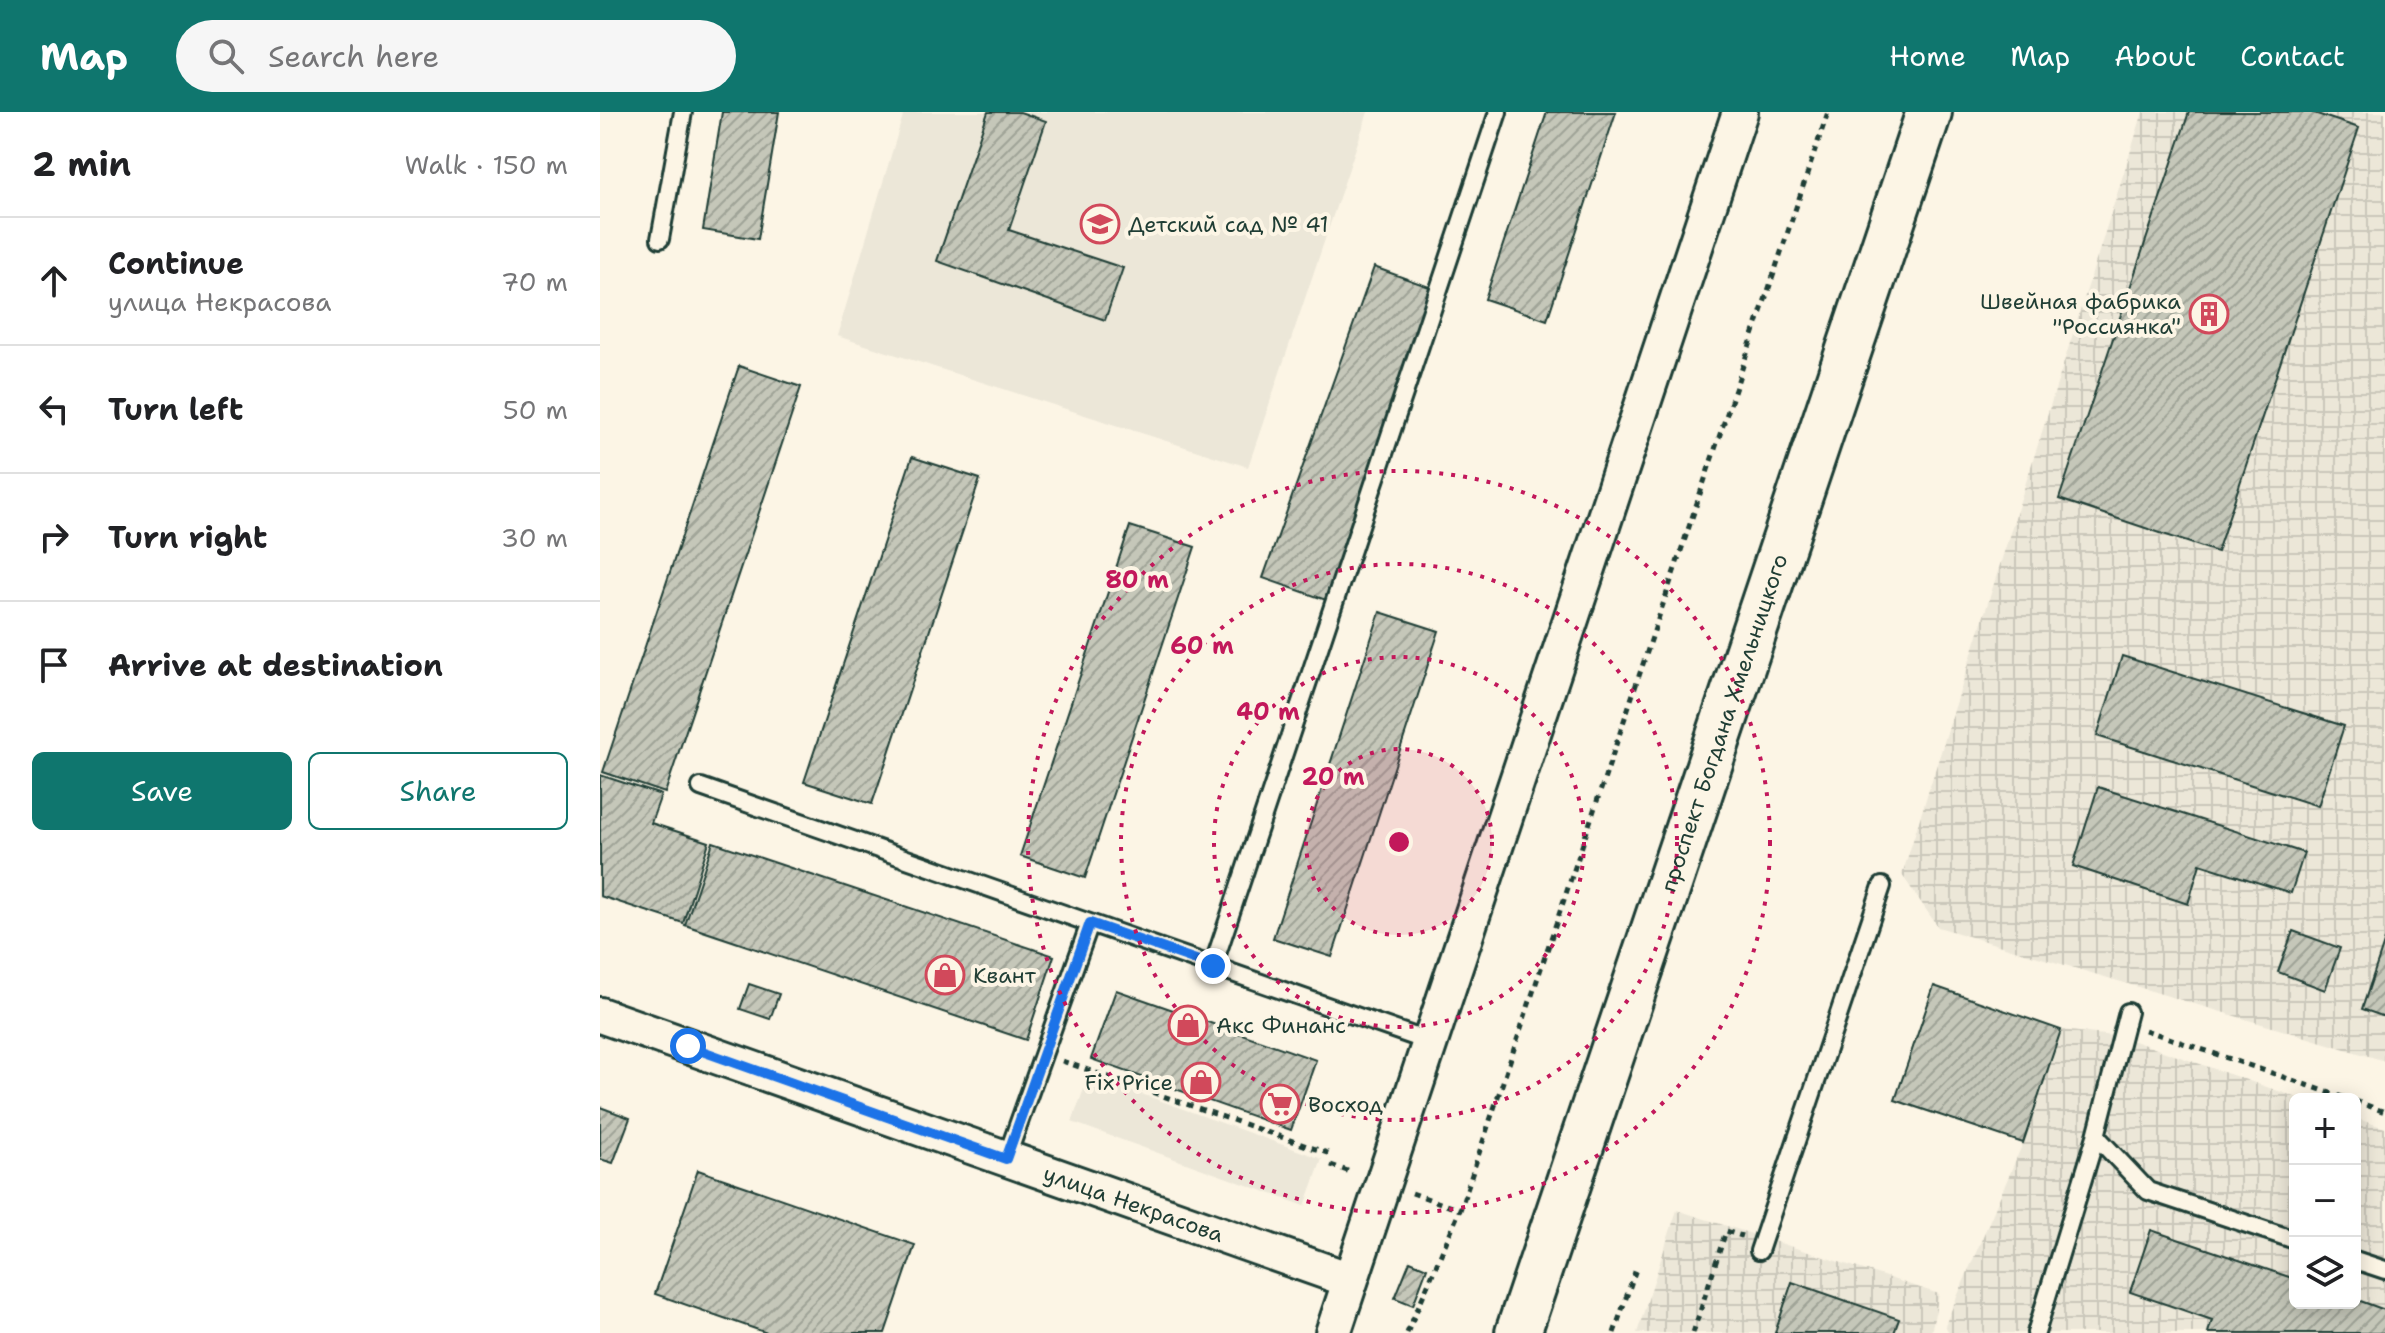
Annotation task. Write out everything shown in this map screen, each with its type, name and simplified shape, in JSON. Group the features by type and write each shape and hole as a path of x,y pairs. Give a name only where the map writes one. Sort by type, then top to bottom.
{"main road":[{"name":"проспект Богдана Хмельницкого","path":"1518,1333 1929,112"}],"street":[{"path":"1333,1333 1740,112"},
{"name":"улица Некрасова","path":"600,1015 1350,1280"}],"lane":[{"path":"660,239 683,112"},
{"path":"1213,966 1498,112"},
{"path":"701,787 1430,1042"},
{"path":"1761,1246 1882,886"},
{"path":"1006,1159 1090,923"},
{"path":"2036,1333 2096,1136 2127,1018"},
{"path":"2096,1136 2148,1191 2289,1238"},
{"path":"2361,1262 2385,1270"}],"path":[{"path":"1407,1333 1460,1210 1828,112"},
{"path":"2127,1018 2332,1093"},
{"path":"1043,1055 1333,1155"},
{"path":"2361,1103 2385,1112"},
{"path":"1693,1333 1726,1231 1761,1246"},
{"path":"1614,1333 1637,1266"}],"shaded area":[{"name":"Детский сад № 41","path":"904,112 1368,112 1248,467 837,336"},
{"path":"2143,112 2385,112 2385,1061 1938,927 1902,875"},
{"path":"2061,1030 2122,1037 2289,1095 2289,1309 2361,1309 2361,1120 2385,1128 2385,1333 1949,1333 1945,1325 2023,1143"},
{"path":"1089,1075 1322,1159 1305,1206 1072,1122"},
{"path":"1677,1210 1939,1294 1931,1333 1637,1333"}],"building":[{"path":"722,112 779,112 758,239 703,230"},
{"path":"988,112 1020,112 1046,121 1009,230 1123,268 1105,320 937,261"},
{"path":"1547,112 1616,112 1547,320 1485,299"},
{"name":"Швейная фабрика \"Россиянка\"","path":"2189,112 2311,112 2359,128 2217,552 2059,499"},
{"path":"1374,267 1435,289 1326,600 1263,578"},
{"path":"739,366 801,387 665,793 603,772"},
{"path":"912,457 980,479 872,804 804,782"},
{"path":"1130,526 1195,547 1085,878 1020,856"},
{"path":"1380,612 1439,631 1332,957 1273,938"},
{"path":"2122,656 2344,726 2318,806 2097,736"},
{"path":"600,775 661,795 651,823 709,842 683,923 600,896"},
{"path":"2098,787 2304,853 2291,893 2200,864 2188,904 2073,866"},
{"path":"713,842 1054,956 1026,1040 685,925"},
{"path":"2293,931 2340,948 2325,990 2278,972"},
{"path":"2385,940 2385,1017 2362,1009"},
{"path":"749,984 779,994 770,1019 740,1009"},
{"path":"1934,986 2061,1030 2023,1143 1895,1100"},
{"path":"1116,990 1316,1060 1291,1130 1091,1059"},
{"path":"600,1107 630,1118 613,1163 600,1159"},
{"path":"698,1170 915,1245 885,1333 767,1333 655,1294"},
{"path":"2151,1230 2289,1277 2289,1309 2361,1309 2361,1301 2385,1310 2385,1333 2208,1333 2212,1320 2130,1292"},
{"path":"1410,1261 1427,1268 1413,1305 1395,1298"},
{"path":"1792,1282 1899,1319 1894,1333 1775,1333"}],"place":[{"name":"Детский сад № 41","path":"1100,224"},
{"name":"Швейная фабрика \"Россиянка\"","path":"2209,314"},
{"name":"Квант","path":"945,975"},
{"name":"Акс Финанс","path":"1188,1025"},
{"name":"Fix Price","path":"1201,1082"},
{"name":"Восход","path":"1280,1104"}],"route":[{"path":"688,1046 1006,1159 1090,923 1213,966"}]}
